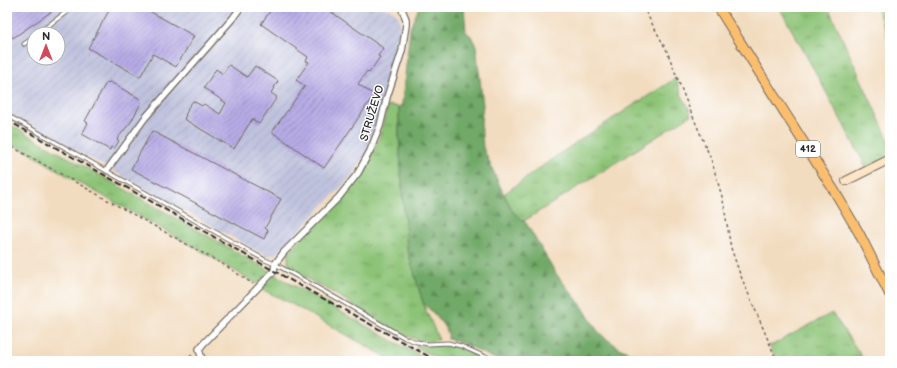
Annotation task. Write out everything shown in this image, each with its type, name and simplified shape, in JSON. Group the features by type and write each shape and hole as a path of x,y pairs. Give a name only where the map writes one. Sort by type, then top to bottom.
{"main road":[{"name":"412","path":"718,7 835,192 859,233 890,295"}],"street":[{"path":"107,170 145,118 241,7"},
{"name":"STRUŽEVO","path":"200,350 214,332 274,270 275,264 284,252 339,197 358,173 370,151 380,126 387,96 402,51 405,37 406,19 401,7"},
{"path":"846,181 890,159"},
{"path":"200,350 203,361"}],"lane":[{"path":"48,26 73,7"},
{"path":"7,115 265,260 334,296 405,338 428,344 448,343 460,346 495,361"}],"path":[{"path":"643,7 667,51 711,159 723,200 731,248 740,274 777,361"},
{"path":"7,144 226,266 258,287"},
{"path":"185,361 192,354 200,350"}],"shaded area":[{"path":"7,7 381,7 394,11 399,17 401,26 392,69 376,125 364,158 351,177 276,254 268,256 7,112"}],"green space":[{"path":"419,7 464,7 466,32 471,36 476,46 483,105 481,122 483,148 503,193 513,212 526,223 557,275 582,306 597,330 621,349 644,358 647,361 501,361 462,343 448,339 448,334 443,325 423,303 407,248 399,134 399,107 402,104 410,28"},
{"path":"779,7 828,7 890,143 890,158 866,167"},
{"path":"876,7 890,7 890,43"},
{"path":"676,78 681,94 689,108 691,115 524,221 513,212 504,194 559,154"},
{"path":"388,105 399,107 402,187 407,248 423,303 439,340 418,340 390,327 332,292 298,274 292,270 288,263 288,254 358,177 368,162 378,141"},
{"path":"7,123 270,271 257,284 186,242 8,142"},
{"path":"274,274 429,361 393,361 260,288"},
{"path":"832,313 865,361 777,361 769,345 772,345"},
{"path":"416,345 447,345 466,350 489,361 442,361 416,347"}],"building":[{"path":"7,7 58,7 30,26 26,26 26,29 13,38 7,29"},
{"path":"111,7 142,7 194,36 176,67 153,54 140,77 88,48"},
{"path":"273,7 324,7 383,48 378,56 380,57 369,73 367,71 358,84 374,95 324,168 272,132 305,86 296,80 309,62 306,61 308,57 261,24"},
{"path":"229,65 247,77 255,66 278,81 271,93 277,97 259,124 252,119 234,149 184,119 188,110 187,109 193,101 202,106 204,104 220,114 226,103 204,88 216,69 223,74"},
{"path":"110,82 140,99 141,103 131,122 117,139 119,141 114,149 111,147 110,150 82,134 88,123 85,121 106,83"},
{"path":"152,131 281,199 265,228 268,230 264,239 131,169"}],"railway":[{"path":"7,120 437,361"}]}
